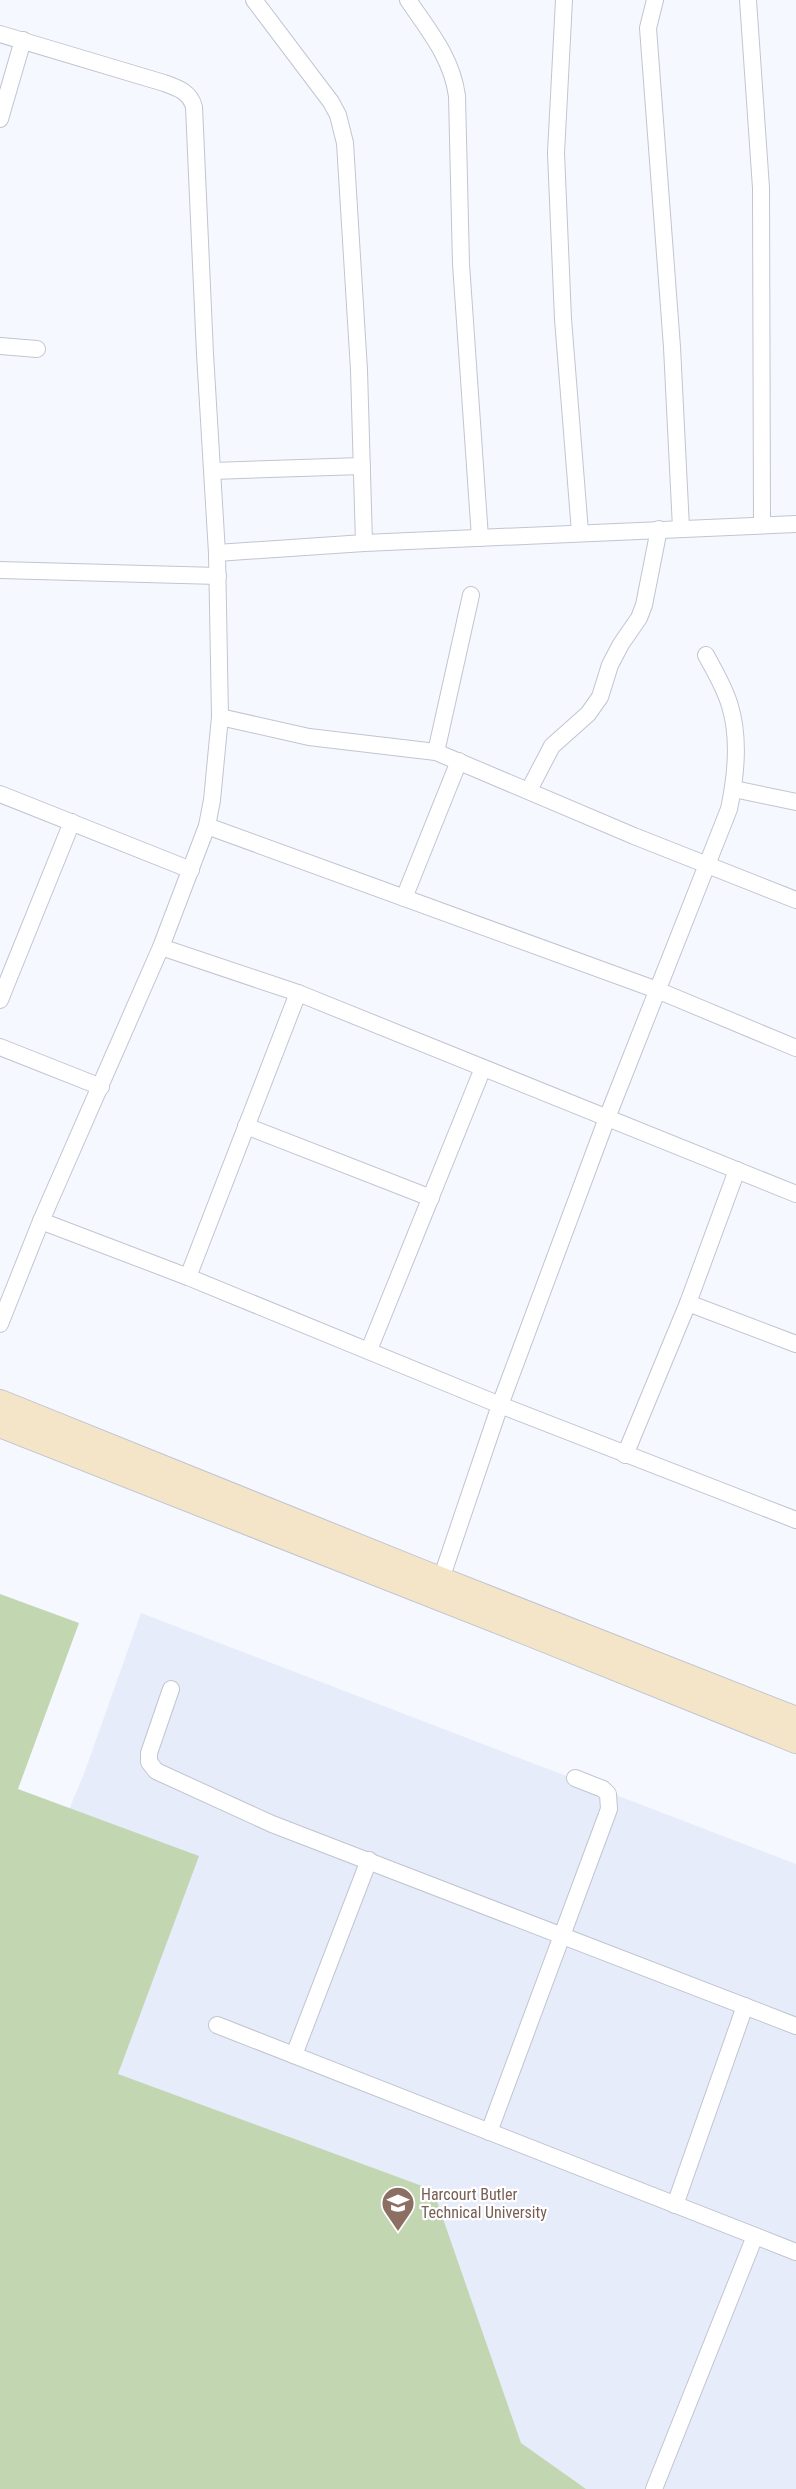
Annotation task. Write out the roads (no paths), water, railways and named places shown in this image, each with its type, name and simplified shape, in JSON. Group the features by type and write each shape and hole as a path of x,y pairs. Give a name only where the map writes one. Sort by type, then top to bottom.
{"street":[{"path":"254,0 331,102 342,128 345,143 358,358 364,543"},
{"path":"408,0 448,59 458,96 461,264 480,538"},
{"path":"564,0 556,153 563,319 580,532"},
{"path":"655,0 648,28 672,347 681,528"},
{"path":"748,0 761,188 762,524"},
{"path":"0,34 164,83 182,90 192,98 195,107 218,553 220,717 212,800 207,826 161,947 41,1221 0,1324"},
{"path":"0,119 23,40"},
{"path":"0,346 37,349"},
{"path":"212,471 362,466"},
{"path":"218,553 580,532 796,524"},
{"path":"529,790 552,746 588,714 600,697 610,664 639,618 644,605 659,529"},
{"path":"0,570 218,576"},
{"path":"436,752 471,595"},
{"path":"438,1588 500,1405 607,1118 729,809 736,772 734,720 724,689 706,656"},
{"path":"220,717 309,737 436,752 634,836 796,900"},
{"path":"404,898 459,761"},
{"path":"734,789 796,802"},
{"path":"0,794 191,870"},
{"path":"0,1000 72,822"},
{"path":"207,826 657,990 796,1048"},
{"path":"161,947 298,993 796,1194"},
{"path":"188,1277 298,993"},
{"path":"0,1047 101,1087"},
{"path":"369,1350 483,1068"},
{"path":"246,1126 431,1198"},
{"path":"625,1455 687,1303 737,1170"},
{"path":"41,1221 188,1277 625,1455 796,1520"},
{"path":"687,1303 796,1344"},
{"path":"0,1402 796,1742"},
{"path":"0,1425 796,1719"},
{"path":"171,1689 149,1753 149,1762 156,1771 272,1824 796,2026"},
{"path":"489,2132 609,1809 608,1794 603,1789 574,1778"},
{"path":"294,2055 369,1860"},
{"path":"675,2205 745,2007"},
{"path":"218,2025 796,2252"},
{"path":"654,2489 755,2236"}],"place":[{"name":"Harcourt Butler Technical University","path":"398,2232"}]}
